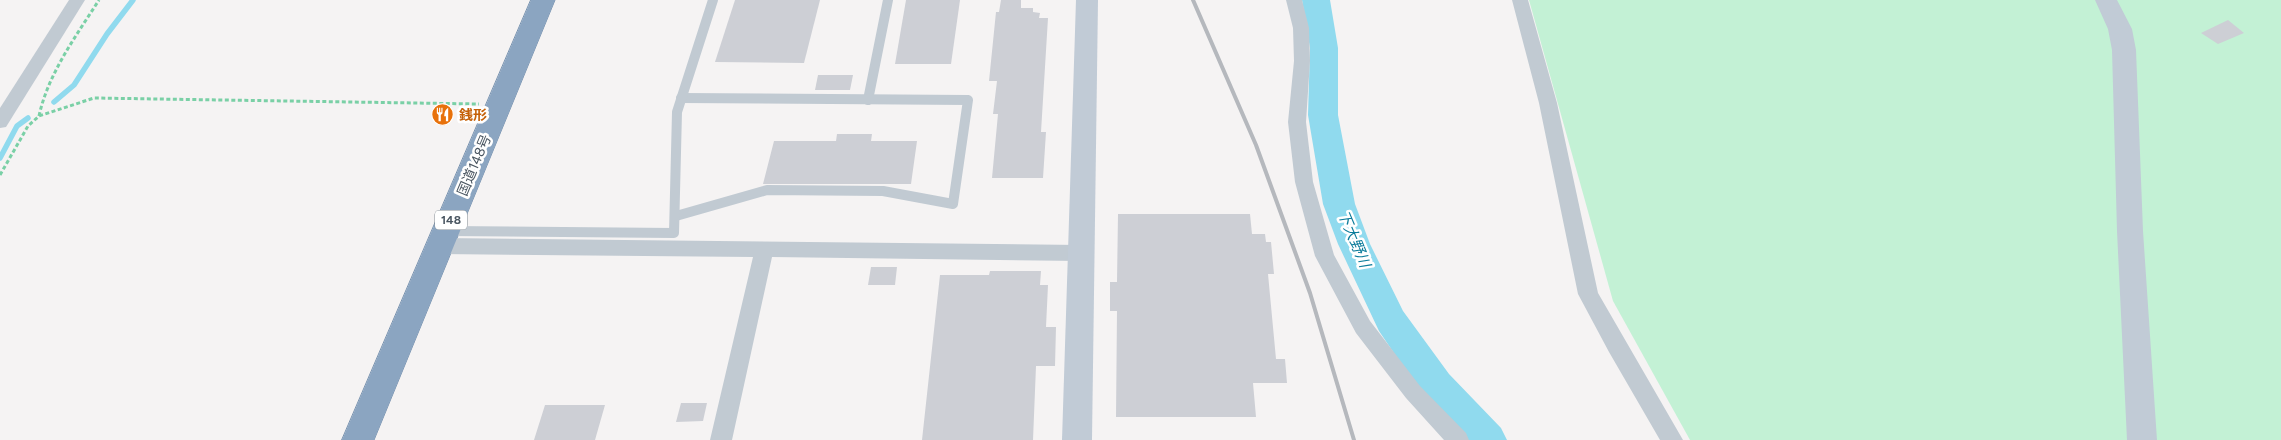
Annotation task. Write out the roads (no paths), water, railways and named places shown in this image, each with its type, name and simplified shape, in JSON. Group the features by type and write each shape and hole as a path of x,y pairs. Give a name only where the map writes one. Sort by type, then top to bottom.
{"highway":[{"name":"国道148号","path":"358,440 544,0"}],"street":[{"path":"0,122 77,0"},
{"path":"1077,440 1087,0"},
{"path":"1294,0 1301,28 1302,62 1297,122 1300,154 1304,182 1325,256 1363,327 1413,392 1458,440"},
{"path":"1520,0 1548,103 1588,294 1616,346 1672,440"},
{"path":"2106,0 2120,28 2124,50 2130,231 2142,440"},
{"path":"443,238 764,250 1081,253"},
{"path":"721,440 764,250"}],"lane":[{"path":"443,238 674,233 676,216 677,112 713,0"},
{"path":"868,100 888,0"},
{"path":"676,216 767,190 883,190 953,204 968,100 681,98"}],"waterway":[{"path":"54,102 74,85 107,34 133,0"},
{"name":"下大野川","path":"1316,0 1324,48 1323,115 1339,204 1354,244 1391,321 1436,385 1488,440"},
{"path":"0,158 17,126 28,118"}],"railway":[{"path":"1193,0 1256,145 1310,293 1354,440"}],"place":[{"name":"銭形","path":"443,115"}]}
